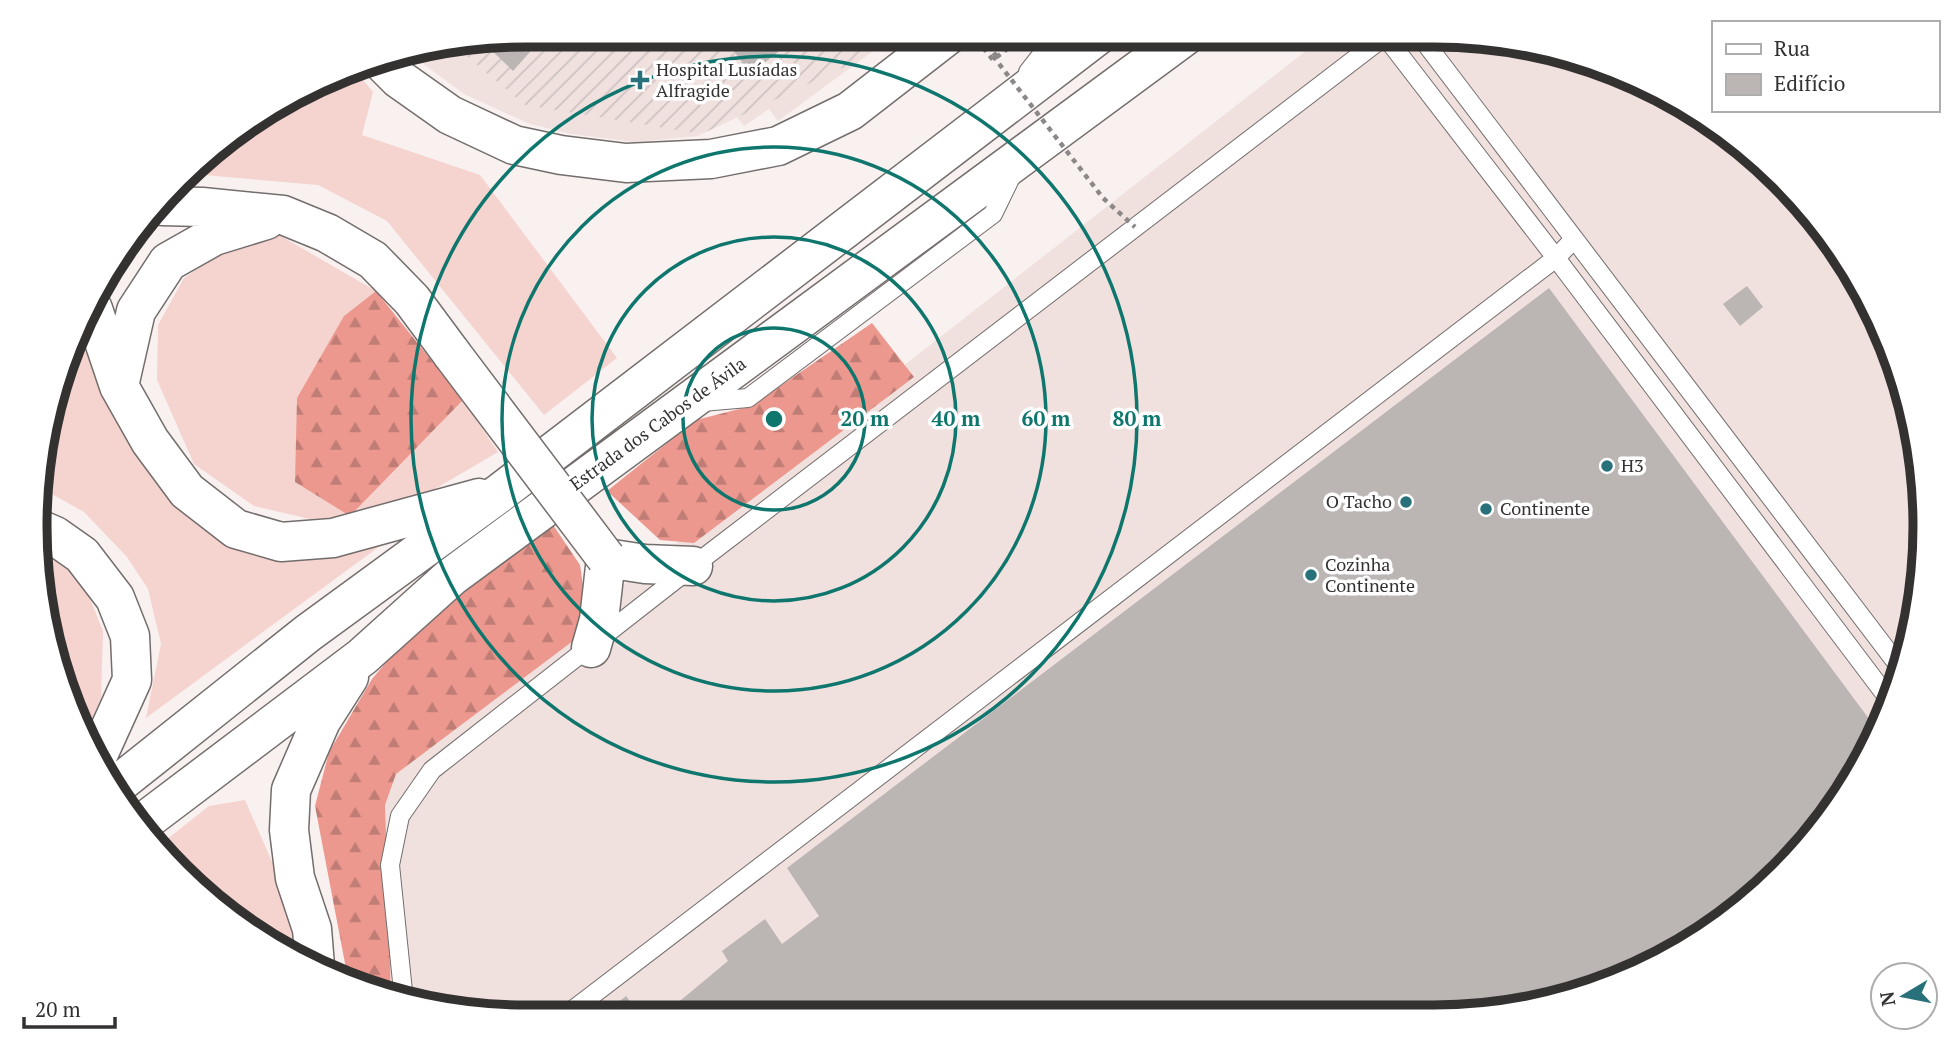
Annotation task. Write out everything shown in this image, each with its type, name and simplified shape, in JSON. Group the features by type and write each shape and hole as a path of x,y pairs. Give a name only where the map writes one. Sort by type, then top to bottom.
{"main road":[{"path":"388,68 450,115 513,145 561,155 626,163 711,159 778,146 850,111 933,47"},
{"path":"121,782 308,633 501,492 1082,47"},
{"name":"Estrada dos Cabos de Ávila","path":"148,819 362,657 451,577 1170,47"},
{"path":"169,206 283,215 327,233 373,260 412,300 606,558 599,620 591,648"},
{"path":"119,386 136,311 168,262 214,236 283,215"},
{"path":"96,317 119,386 150,441 187,491 236,529 281,542 333,538 501,492"},
{"path":"47,533 82,555 115,598 130,636 132,680 102,747"},
{"path":"606,558 645,564 693,566"},
{"path":"314,955 312,929 295,878 289,830 291,790 321,721 362,657"}],"lane":[{"path":"999,110 1048,47"},
{"path":"403,988 390,865 400,816 432,770 693,566 1371,47"},
{"path":"1393,47 1883,691"},
{"path":"1428,47 1893,659"},
{"path":"579,1005 1556,258 1574,239"}],"path":[{"path":"989,47 985,50 993,60 1009,47"},
{"path":"1004,47 993,56 1104,198 1135,227"}],"shaded area":[{"name":"Hospital Lusíadas Alfragide","path":"526,47 879,47 778,121 769,109 744,126 726,104 703,121 699,136 634,142 571,134 530,124 464,94 418,60 464,51"},
{"name":"Hospital Lusíadas Alfragide","path":"526,47 873,47 848,65 702,134 525,105 461,51"},
{"path":"1311,47 1465,48 1527,56 1617,84 1673,111 1700,128 1773,187 1832,260 1849,287 1876,343 1904,433 1913,526 1904,619 1876,709 1849,765 1832,792 1773,865 1700,924 1673,941 1617,968 1527,996 1434,1005 526,1005 433,996 378,981 370,783"},
{"path":"361,77 373,92 362,135 480,175 617,358 544,415 387,221 318,185 200,175 235,146 287,111"},
{"path":"279,235 376,291 344,316 350,516 310,519 254,506 194,464 157,380 158,325 184,278 232,245"},
{"path":"86,338 212,531 384,543 146,718 161,644 148,589 127,557 84,512 48,492 56,433 73,372"},
{"path":"463,400 498,452 406,506 350,516"},
{"path":"48,552 79,572 103,631 101,698 90,723 73,680 56,619"},
{"path":"245,800 276,871 295,945 260,924 210,886 165,841 209,806"}],"green space":[{"path":"376,291 463,400 350,516 295,482 297,398 344,316"},
{"path":"872,323 914,377 694,543 660,540 607,491 696,420 751,406"},
{"path":"551,522 580,565 589,629 396,774 385,805 391,985 346,969 315,806 329,752 372,679 409,635"}],"building":[{"path":"534,47 513,71 490,49"},
{"path":"730,47 785,47 751,73"},
{"path":"1747,286 1763,307 1740,326 1723,304"},
{"name":"Continente","path":"1549,288 1871,721 1849,765 1814,817 1773,865 1734,898 1666,945 1617,968 1558,988 1496,1001 1434,1005 675,1005 728,961 722,951 765,919 782,944 819,916 787,868"},
{"path":"626,996 633,1005 615,1005"}],"place":[{"name":"Hospital Lusíadas Alfragide","path":"640,80"},
{"name":"H3","path":"1607,466"},
{"name":"O Tacho","path":"1406,502"},
{"name":"Continente","path":"1486,509"},
{"name":"Cozinha Continente","path":"1311,575"}]}
